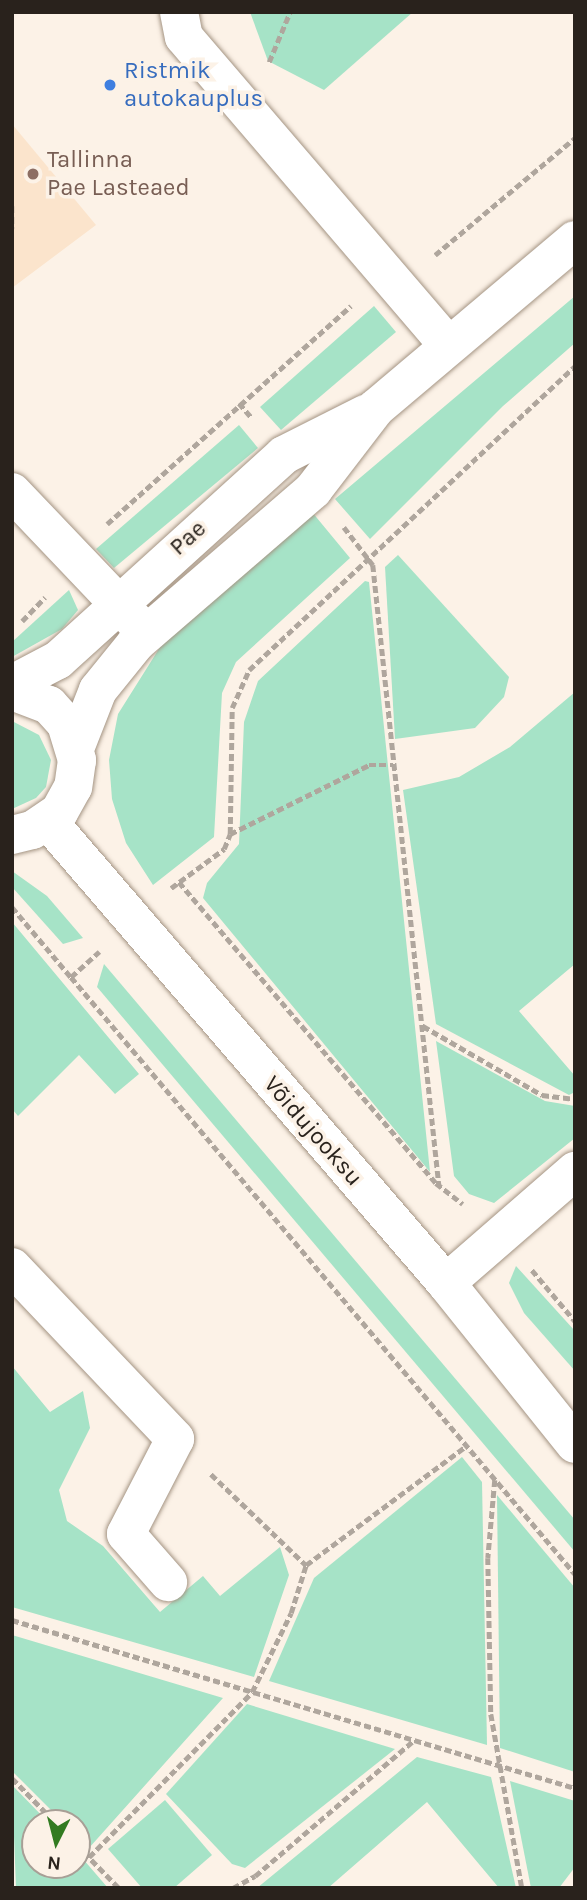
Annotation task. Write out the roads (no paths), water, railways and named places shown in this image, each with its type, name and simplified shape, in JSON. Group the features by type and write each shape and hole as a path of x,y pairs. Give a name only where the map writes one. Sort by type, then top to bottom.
{"street":[{"path":"179,12 184,37 448,345"},
{"name":"Pae","path":"48,821 73,787 76,746 98,690 147,634 313,490 376,408 575,240"},
{"name":"Pae","path":"12,684 58,660 284,455 376,408"},
{"path":"12,492 147,634"},
{"path":"12,691 48,705 76,746"},
{"path":"12,835 48,821"},
{"name":"Võidujooksu","path":"48,821 446,1283 575,1444"},
{"path":"446,1283 575,1171"},
{"path":"12,1267 175,1439 126,1534 168,1582"}],"place":[{"name":"Ristmik autokauplus","path":"110,85"},
{"name":"Tallinna Pae Lasteaed","path":"33,174"}]}
